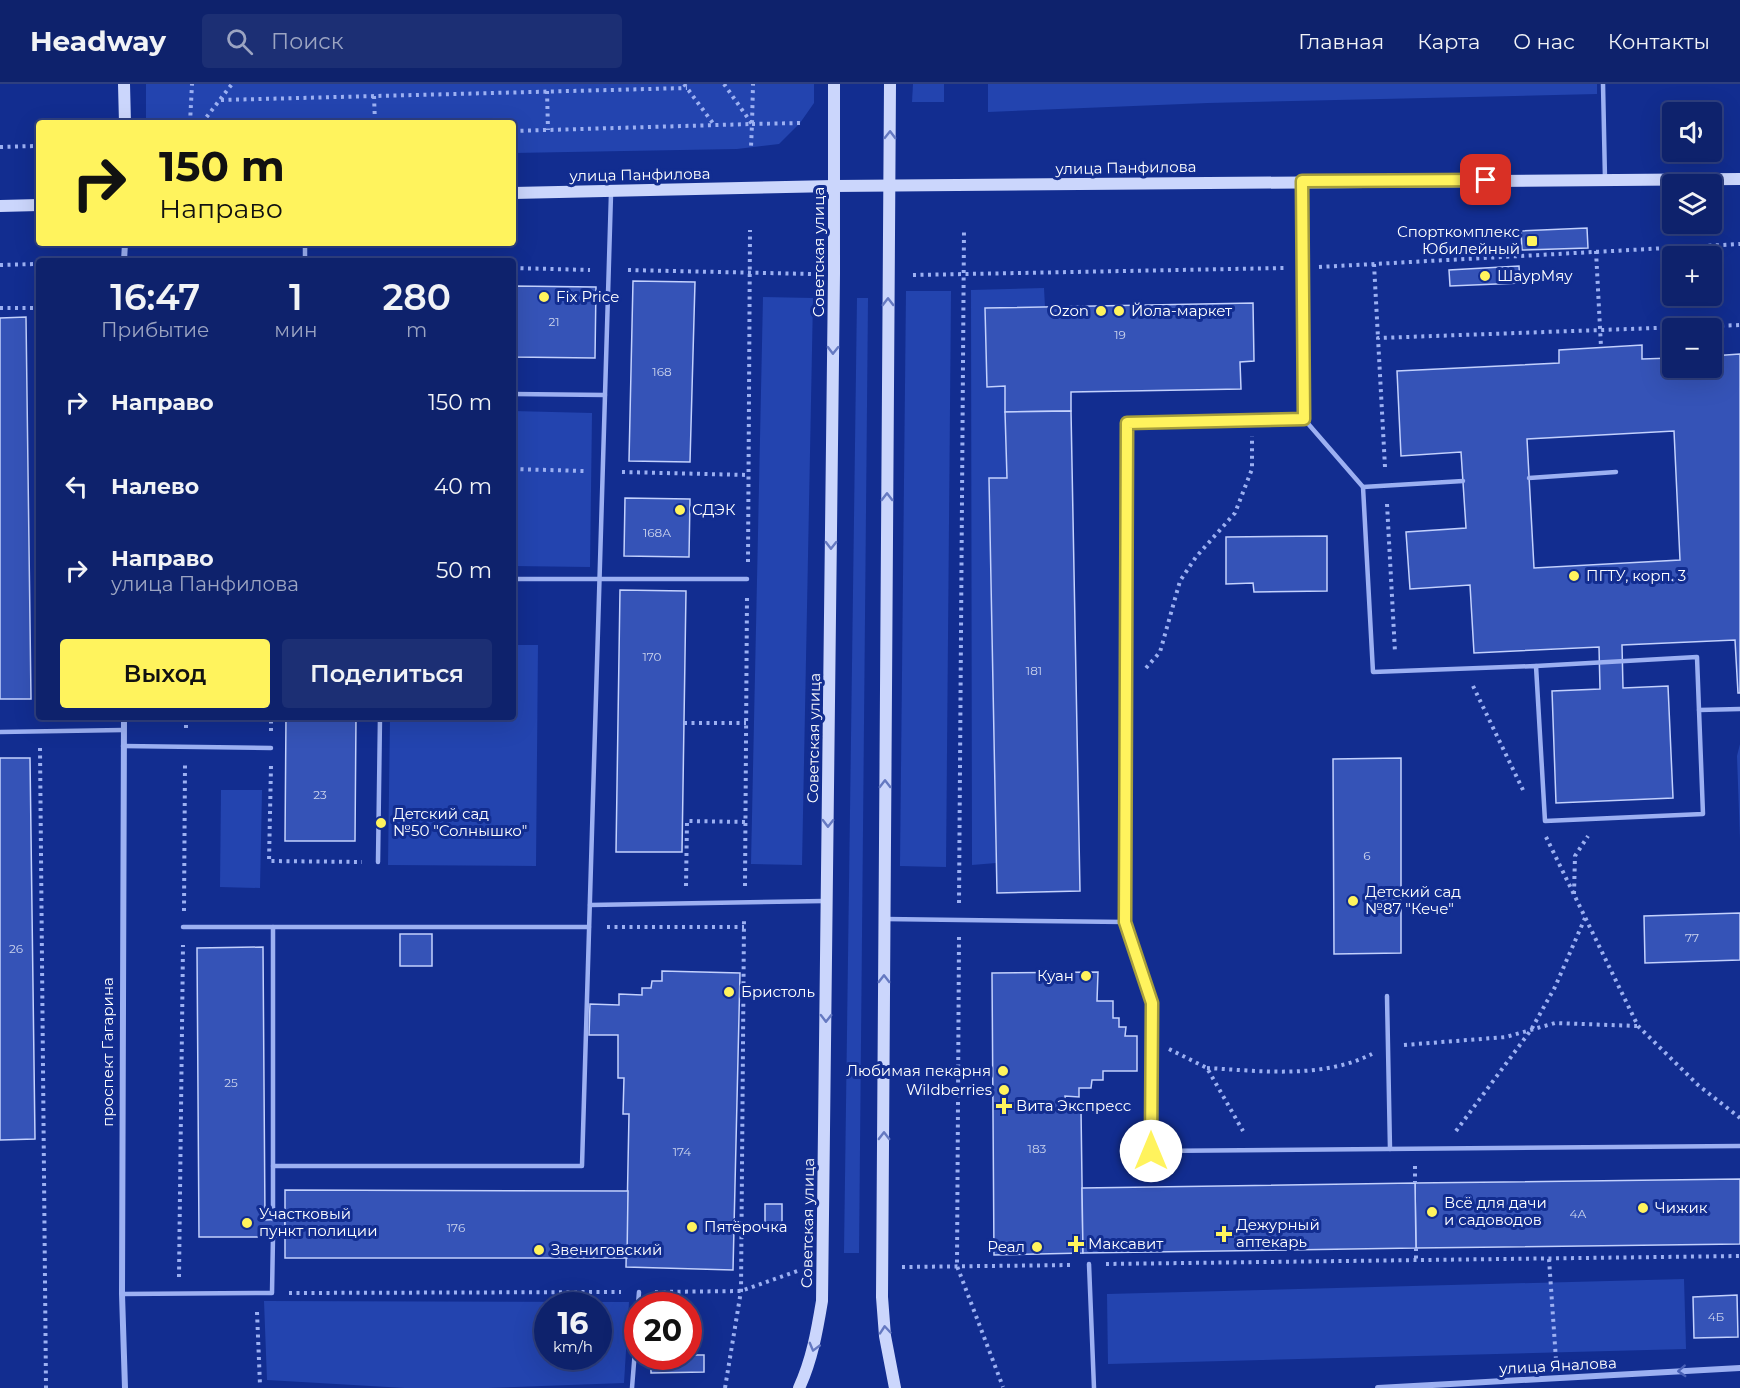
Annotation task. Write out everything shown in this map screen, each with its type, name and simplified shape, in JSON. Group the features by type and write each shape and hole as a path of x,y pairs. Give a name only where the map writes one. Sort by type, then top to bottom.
{"main road":[{"path":"124,84 125,120"},
{"name":"Советская улица","path":"799,1388 816,1339 822,1300 834,84"},
{"path":"890,84 882,1297 885,1336 895,1388"},
{"name":"улица Панфилова","path":"516,193 834,186 1740,179"},
{"path":"0,206 36,205"}],"street":[{"name":"проспект Гагарина","path":"124,720 122,1293 125,1388"},
{"name":"улица Яналова","path":"1378,1388 1455,1386 1740,1368"}],"lane":[{"path":"1603,84 1605,179"},
{"path":"1302,181 1304,419 1363,488 1373,672 1696,657 1703,814 1545,821 1536,666"},
{"path":"273,1166 582,1166 611,191"},
{"path":"516,394 604,395"},
{"path":"1304,419 1127,423 1125,922 1152,1003 1151,1151 1740,1146"},
{"path":"1529,477 1616,472"},
{"path":"1363,488 1463,481"},
{"path":"516,579 747,579"},
{"path":"1700,710 1740,709"},
{"path":"378,862 380,720"},
{"path":"0,732 123,730"},
{"path":"123,746 271,748"},
{"path":"590,905 827,902"},
{"path":"885,920 1125,922"},
{"path":"183,927 589,927"},
{"path":"273,927 273,1219"},
{"path":"1386,996 1390,1149"},
{"path":"122,1293 272,1293 273,1237"},
{"path":"1089,1264 1094,1388"},
{"path":"632,1388 633,1370"}],"path":[{"path":"190,120 192,84"},
{"path":"192,91 197,84"},
{"path":"204,120 232,84"},
{"path":"724,84 752,124"},
{"path":"751,147 753,84"},
{"path":"221,100 547,92 685,86 715,126"},
{"path":"547,92 548,130"},
{"path":"374,96 375,120"},
{"path":"516,131 800,123"},
{"path":"0,147 35,146"},
{"path":"964,229 957,1266 1003,1387"},
{"path":"725,1388 741,1291 750,230"},
{"path":"913,275 1303,268 1740,244"},
{"path":"1596,252 1601,347"},
{"path":"0,265 36,264"},
{"path":"1374,264 1385,468"},
{"path":"516,268 811,274"},
{"path":"0,308 36,308"},
{"path":"1378,338 1740,325"},
{"path":"1126,692 1160,651 1180,581 1196,557 1235,513 1252,469 1252,420"},
{"path":"516,469 748,475"},
{"path":"1387,503 1395,656"},
{"path":"1464,669 1527,798"},
{"path":"179,1293 186,720"},
{"path":"272,720 269,861 378,862"},
{"path":"684,723 746,723"},
{"path":"40,731 46,1388"},
{"path":"1574,895 1575,856 1599,818"},
{"path":"686,903 687,821 745,822"},
{"path":"1542,830 1638,1026 1698,1085 1740,1118"},
{"path":"1443,1149 1531,1030 1555,987 1585,918"},
{"path":"589,927 744,927"},
{"path":"1152,1041 1207,1068 1287,1072 1353,1063 1388,1046 1506,1037 1555,1023 1638,1026"},
{"path":"1207,1068 1255,1150"},
{"path":"1416,1248 1416,1260"},
{"path":"896,1267 1740,1256"},
{"path":"1549,1258 1558,1378"},
{"path":"639,1292 741,1291 809,1266"},
{"path":"272,1293 624,1292"},
{"path":"257,1293 260,1385"}],"shaded area":[{"path":"146,84 814,84 814,103 800,123 779,144 737,149 516,153 516,120 146,120"},
{"path":"913,84 944,84 944,102 912,102"},
{"path":"988,84 1597,84 1597,94 1208,103 988,112"},
{"path":"1044,288 1045,307 985,308 987,387 1005,386 1007,478 989,479 996,863 972,865 971,290"},
{"path":"906,291 951,291 946,867 900,866"},
{"path":"763,297 813,298 802,865 751,864"},
{"path":"857,298 868,298 859,1253 844,1253"},
{"path":"516,411 592,413 590,567 516,566"},
{"path":"516,645 538,645 536,866 388,865 390,720 516,720"},
{"path":"1740,744 1740,839 1737,756"},
{"path":"221,790 262,790 260,888 220,887"},
{"path":"1684,1279 1686,1349 1108,1364 1107,1294"},
{"path":"264,1301 534,1302 534,1370 612,1370 612,1302 624,1302 624,1383 488,1388 405,1388 267,1380"}],"building":[{"path":"1587,228 1588,248 1522,250 1521,231"},
{"name":"ШаурМяу","path":"1519,266 1520,283 1450,286 1449,270"},
{"path":"633,281 695,282 690,462 629,461"},
{"path":"516,286 596,287 595,358 516,357"},
{"path":"1253,303 1254,361 1240,362 1241,389 1071,392 1071,411 1005,412 1005,386 987,387 985,308"},
{"path":"26,317 31,699 0,699 0,318"},
{"name":"ПГТУ, корп. 3","path":"1642,345 1642,359 1662,358 1662,378 1722,378 1722,355 1740,354 1740,693 1738,693 1735,640 1622,645 1623,688 1668,686 1673,798 1556,803 1552,691 1600,689 1599,647 1474,653 1470,585 1410,589 1406,532 1466,528 1461,452 1401,456 1397,371 1559,363 1559,350","holes":["1674,431 1680,560 1534,568 1527,439"]},
{"path":"1071,411 1080,891 997,893 989,478 1007,478 1005,412"},
{"path":"625,498 690,499 689,557 624,556"},
{"path":"1327,536 1327,591 1254,592 1253,583 1226,584 1226,537"},
{"path":"620,590 686,591 682,852 616,852"},
{"path":"286,720 356,720 355,841 285,841"},
{"path":"0,758 30,758 35,1139 0,1140"},
{"path":"1401,758 1401,953 1334,954 1333,759"},
{"path":"1740,913 1740,960 1645,963 1644,916"},
{"path":"400,934 432,934 432,966 400,966"},
{"path":"263,947 265,1220 285,1219 285,1237 199,1237 197,948"},
{"path":"662,971 740,973 733,1270 626,1267 629,1114 623,1114 624,1078 618,1078 618,1035 589,1035 590,1004 619,1005 619,994 642,995 642,988 651,988 652,981 662,981"},
{"path":"1098,972 1097,1001 1113,1001 1113,1018 1119,1018 1119,1027 1126,1027 1125,1036 1137,1036 1137,1071 1103,1071 1103,1080 1092,1080 1091,1088 1079,1088 1079,1097 1065,1096 1065,1110 1081,1110 1083,1253 994,1255 992,973"},
{"path":"1740,1179 1740,1244 1416,1248 1415,1183"},
{"path":"1415,1183 1416,1248 1083,1253 1082,1188"},
{"path":"285,1190 628,1191 627,1258 285,1258"},
{"path":"765,1204 782,1204 782,1228 765,1228"},
{"path":"1737,1295 1738,1337 1694,1338 1693,1297"},
{"path":"702,1355 704,1355 704,1372 651,1373 651,1370 702,1370"}],"place":[{"name":"Спорткомплекс Юбилейный","path":"1532,241"},
{"name":"ШаурМяу","path":"1485,276"},
{"name":"Fix Price","path":"544,297"},
{"name":"Ozon","path":"1101,311"},
{"name":"Йола-маркет","path":"1119,311"},
{"name":"СДЭК","path":"680,510"},
{"name":"ПГТУ, корп. 3","path":"1574,576"},
{"name":"Детский сад №50 \"Солнышко\"","path":"381,823"},
{"name":"Детский сад №87 \"Кече\"","path":"1353,901"},
{"name":"Куан","path":"1086,976"},
{"name":"Бристоль","path":"729,992"},
{"name":"Любимая пекарня","path":"1003,1071"},
{"name":"Wildberries","path":"1004,1090"},
{"name":"Вита Экспресс","path":"1004,1106"},
{"name":"Чижик","path":"1643,1208"},
{"name":"Всё для дачи и садоводов","path":"1432,1212"},
{"name":"Участковый пункт полиции","path":"247,1223"},
{"name":"Пятёрочка","path":"692,1227"},
{"name":"Дежурный аптекарь","path":"1224,1234"},
{"name":"Максавит","path":"1076,1244"},
{"name":"Реал","path":"1037,1247"},
{"name":"Звениговский","path":"539,1250"}],"route":[{"path":"1151,1151 1152,1003 1125,922 1127,423 1304,419 1302,181 1486,180"}]}
